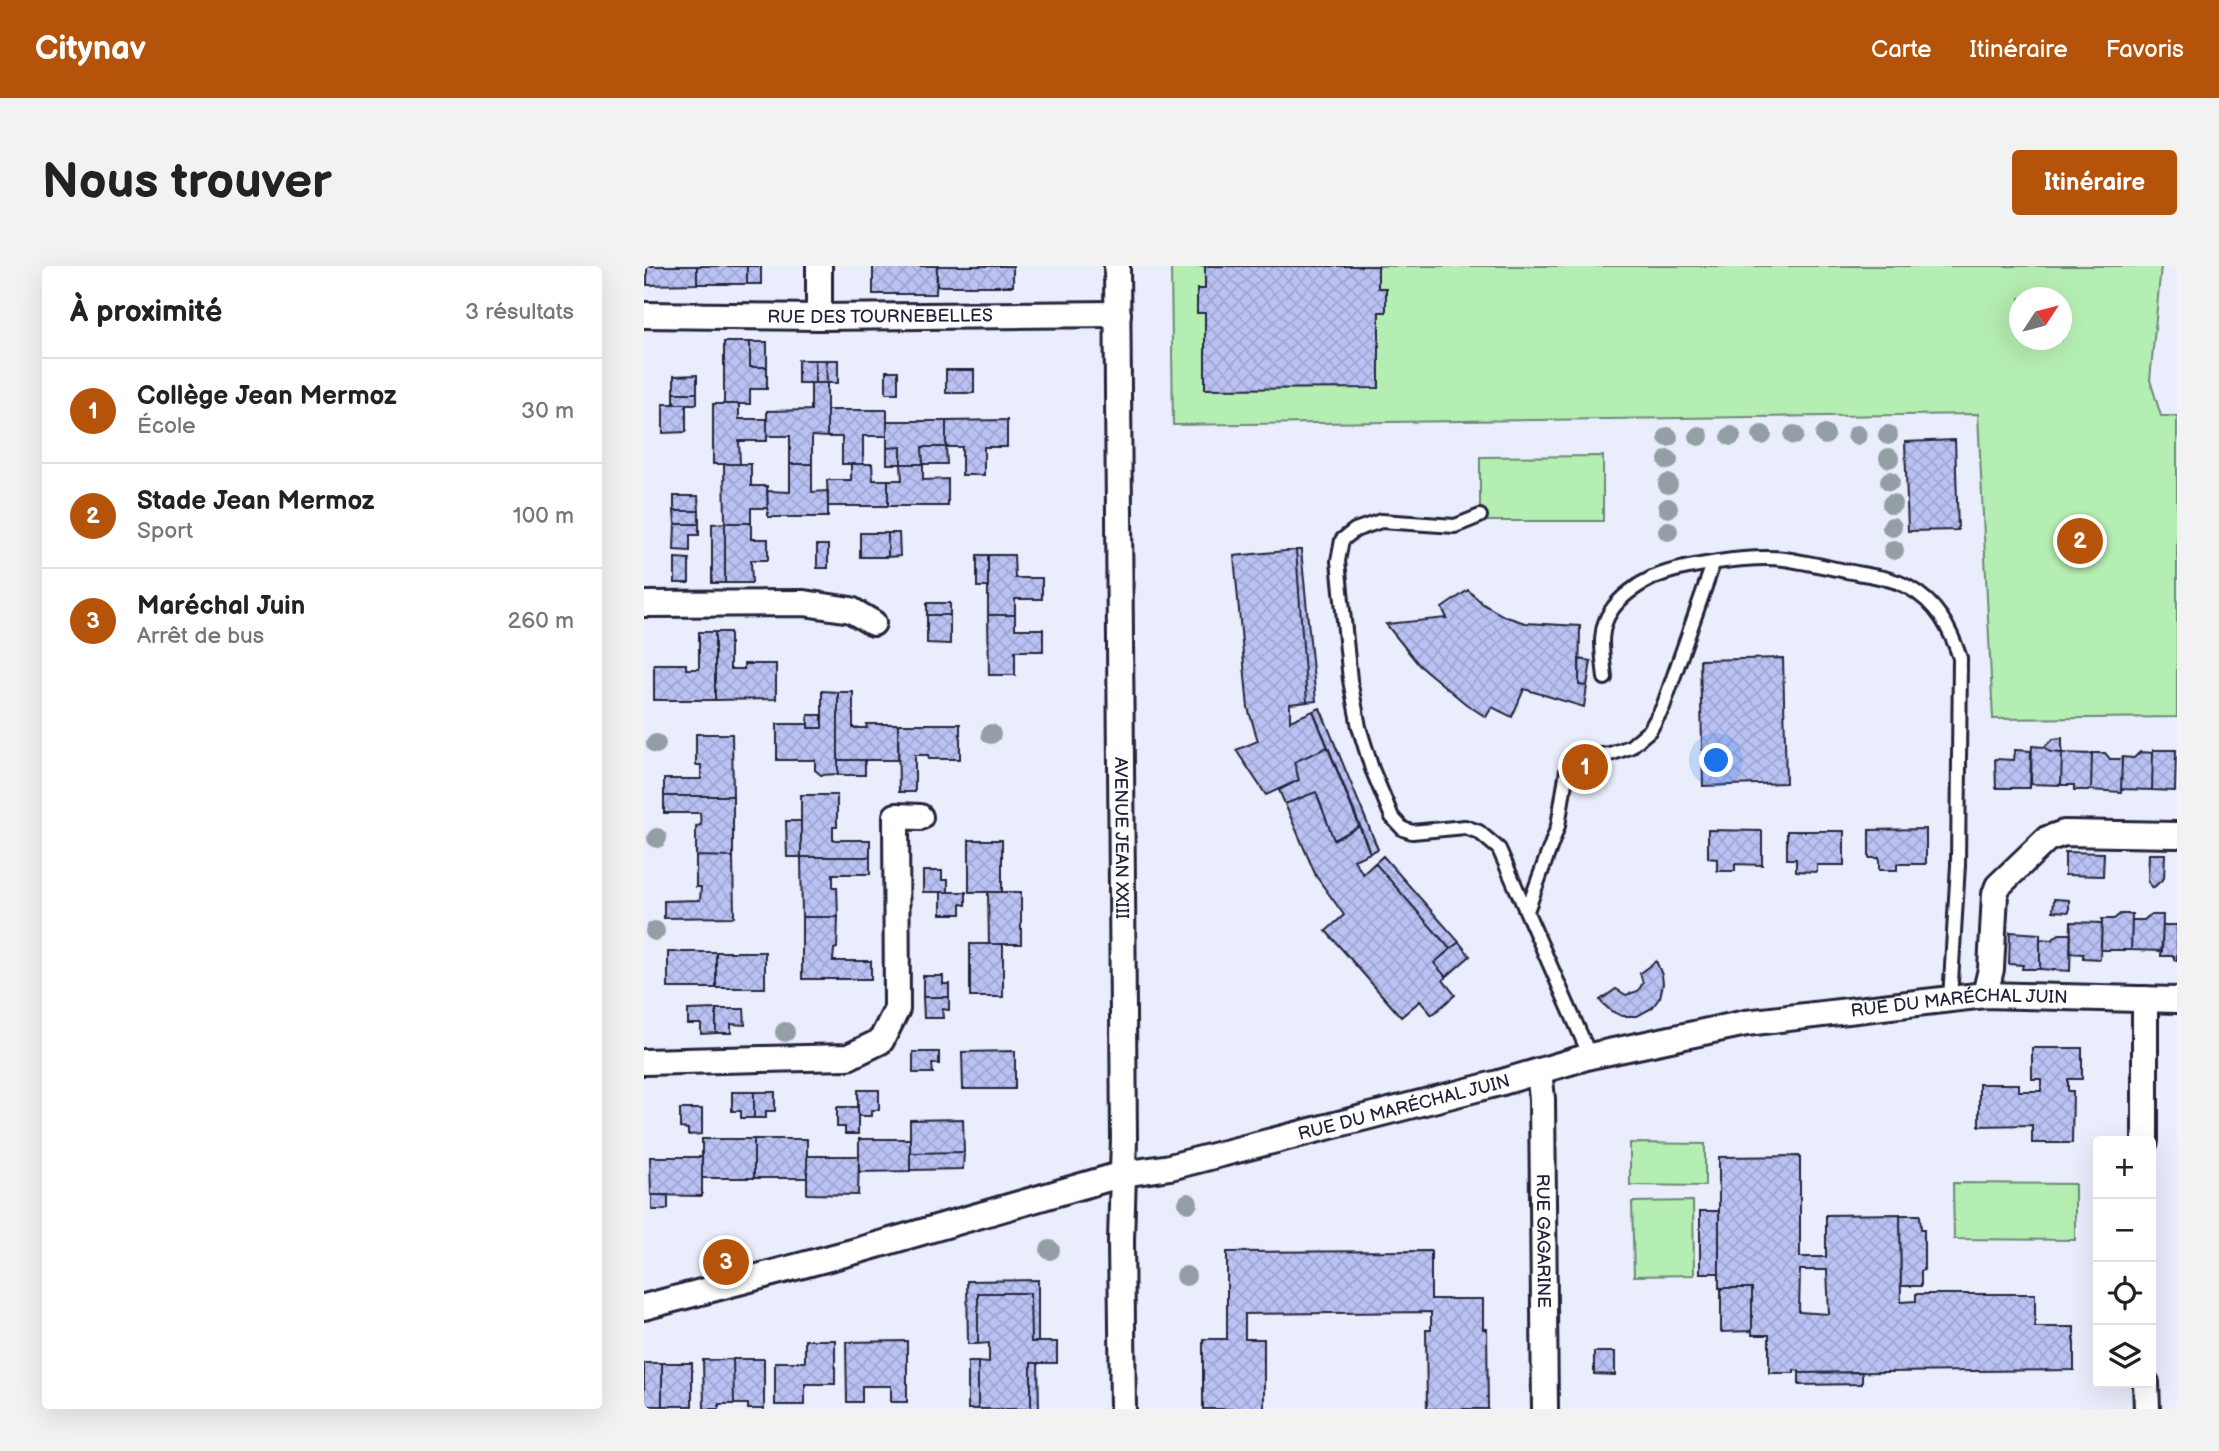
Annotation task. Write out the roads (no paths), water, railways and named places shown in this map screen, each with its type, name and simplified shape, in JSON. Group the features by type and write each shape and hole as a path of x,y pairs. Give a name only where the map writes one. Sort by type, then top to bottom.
{"street":[{"path":"819,266 819,317"},
{"name":"AVENUE JEAN XXIII","path":"1117,266 1123,1409"},
{"name":"RUE DES TOURNEBELLES","path":"644,315 819,317 1118,314"},
{"path":"644,604 804,603 851,610 873,623"},
{"path":"644,1062 848,1057 881,1041 897,1009 896,816 920,817"},
{"path":"1985,995 1991,969 1995,894 2002,880 2047,839 2064,833 2177,835"},
{"name":"RUE DU MARÉCHAL JUIN","path":"644,1307 856,1251 1123,1174 1170,1167 1590,1056 1746,1023 1985,995 2177,1000"},
{"path":"2145,999 2145,1136"},
{"name":"RUE GAGARINE","path":"1539,1071 1542,1099 1545,1409"},
{"path":"2146,1388 2147,1409"}],"lane":[{"path":"1480,516 1455,526 1381,521 1355,530 1342,540 1338,561 1350,680 1359,727 1372,769 1396,824 1412,832 1465,827 1479,832 1491,841 1505,859 1590,1056"},
{"path":"1605,678 1601,632 1610,611 1626,594 1653,578 1683,569 1781,559 1878,577 1907,586 1932,604 1950,629 1960,658 1958,865 1950,999"},
{"path":"1527,911 1558,826 1566,770 1577,758 1610,754 1630,747 1650,730 1663,707 1713,564"}],"place":[{"name":"Stade Jean Mermoz","path":"2080,541"},
{"name":"Collège Jean Mermoz","path":"1585,767"},
{"name":"Maréchal Juin","path":"726,1262"}]}
